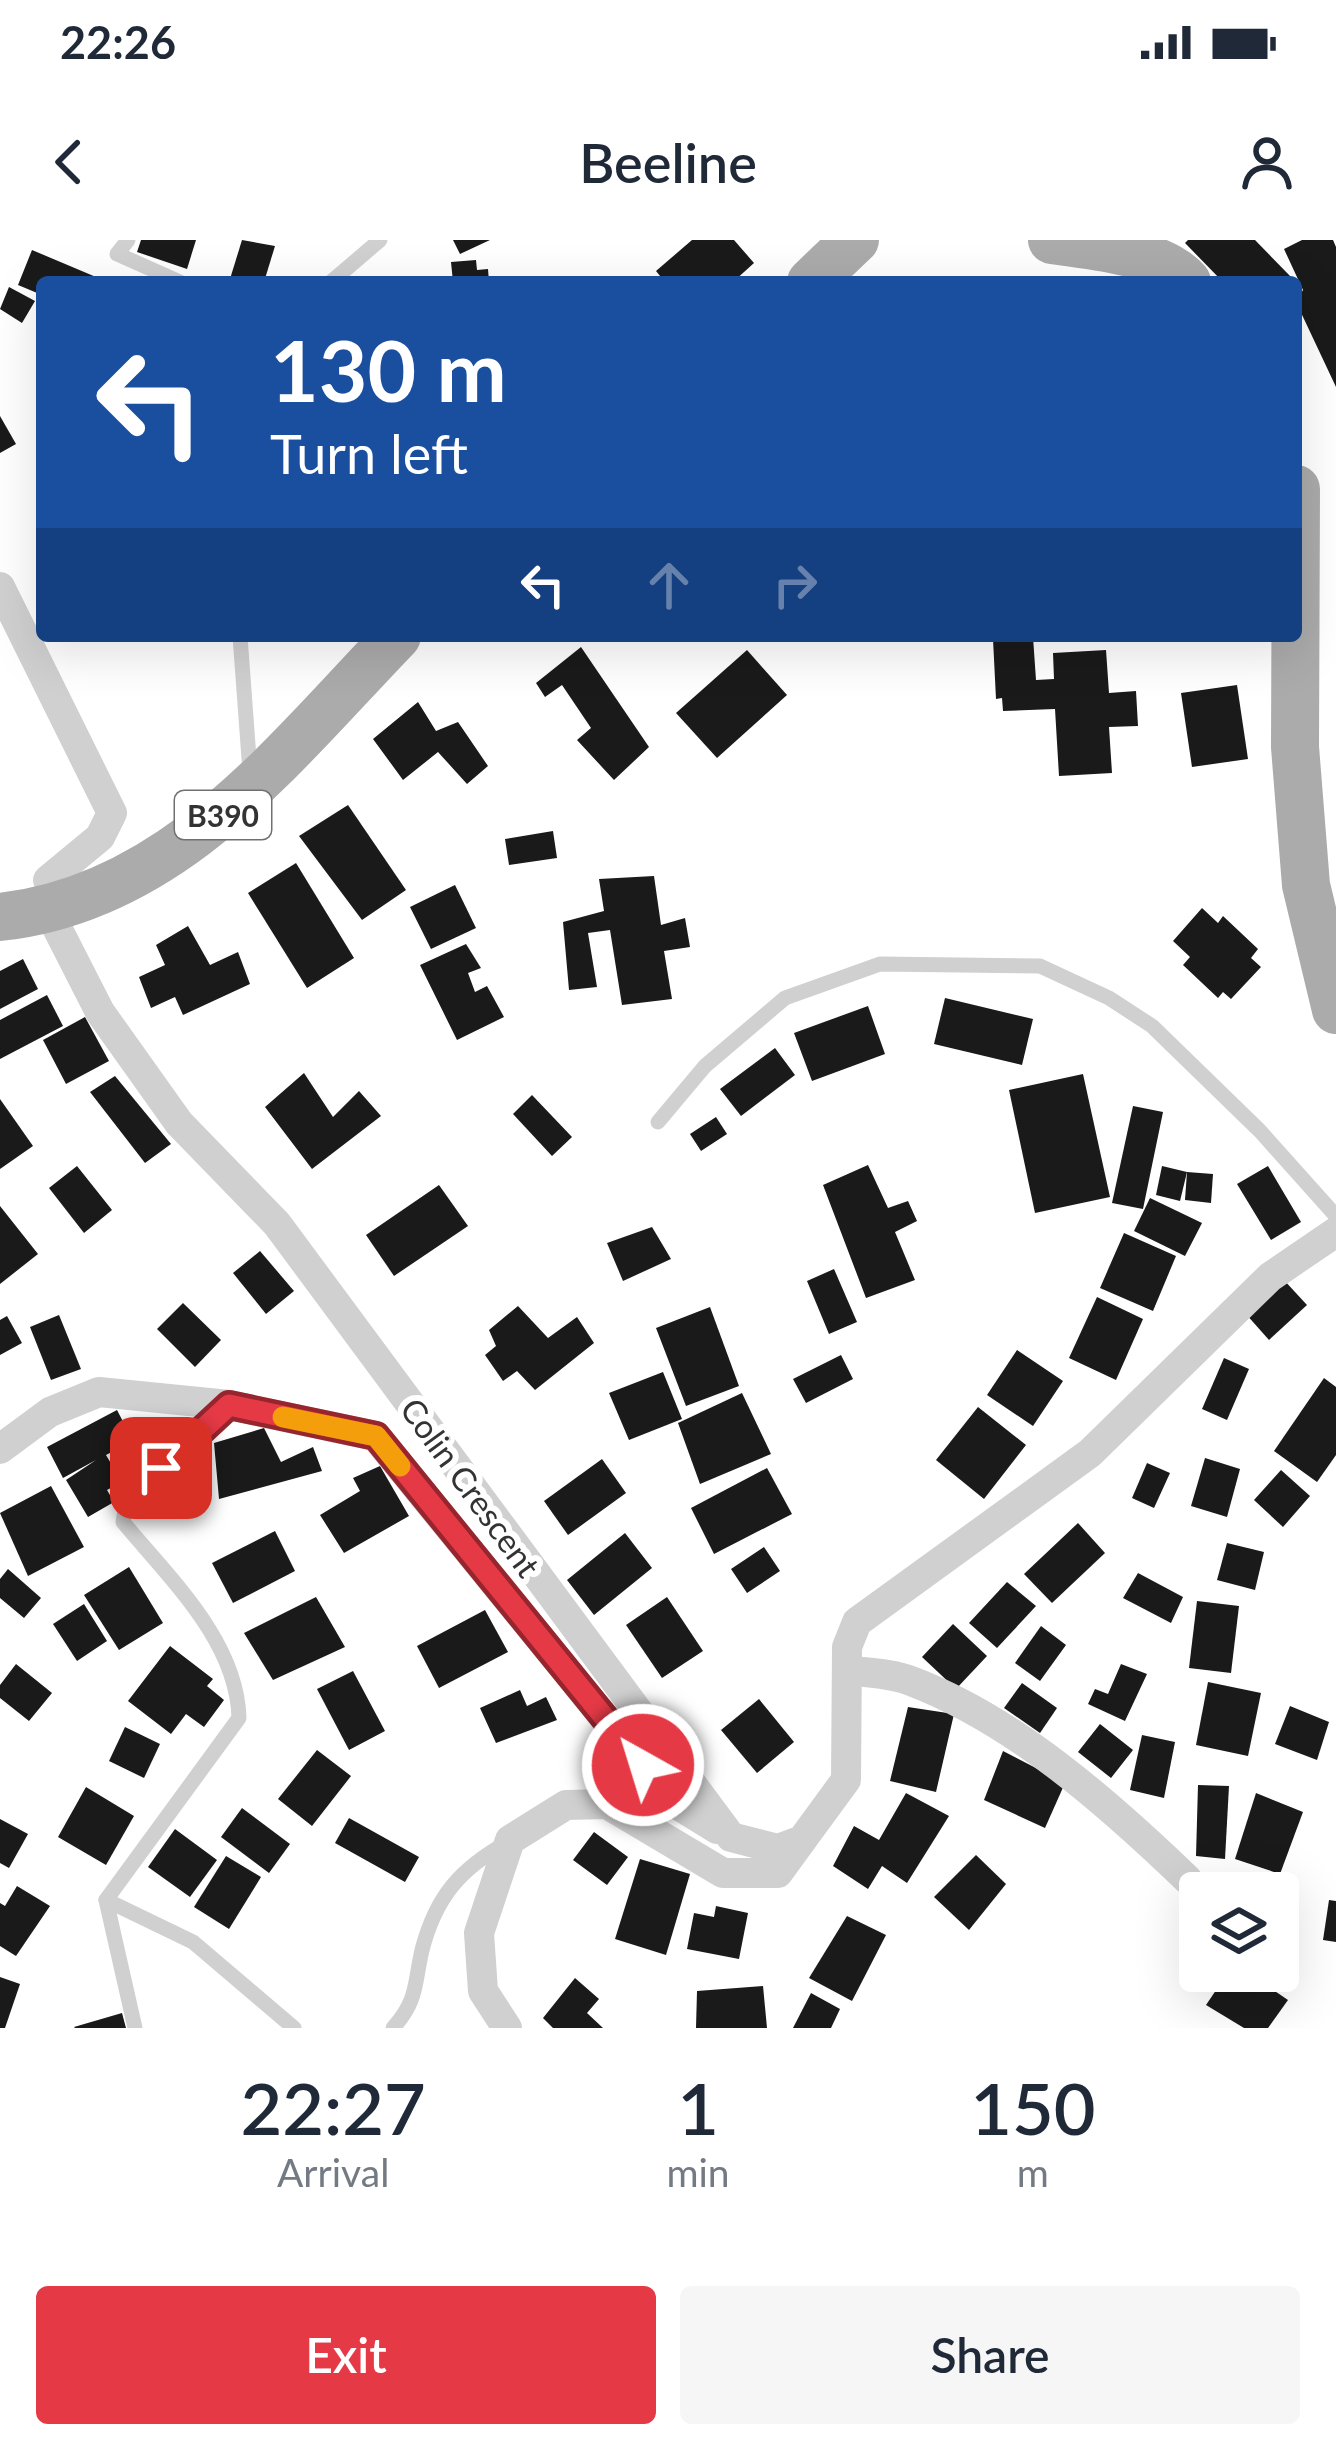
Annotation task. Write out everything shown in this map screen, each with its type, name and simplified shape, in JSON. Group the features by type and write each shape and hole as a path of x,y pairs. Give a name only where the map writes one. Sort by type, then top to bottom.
{"main road":[{"path":"817,276 855,240"},
{"path":"1052,240 1097,244 1182,276"},
{"name":"B390","path":"0,917 55,909 98,894 213,826 391,642"},
{"path":"1295,642 1295,747 1306,885 1336,1010"}],"street":[{"path":"0,587 112,813 100,837 48,880 55,909"},
{"name":"Colin Crescent","path":"55,909 100,1012 166,1105 277,1224 731,1837"},
{"path":"507,2028 483,1990 478,1933 509,1840 566,1805 607,1804 722,1873 778,1873 846,1780 847,1647 857,1622 1090,1453 1270,1277 1336,1232"},
{"path":"0,1448 50,1412 99,1392 229,1405 376,1436 673,1802 731,1837 778,1849 802,1840"},
{"path":"847,1670 908,1679 1005,1730 1141,1835 1180,1872"}],"lane":[{"path":"128,240 117,254 166,276"},
{"path":"339,276 380,240"},
{"path":"240,642 250,787"},
{"path":"658,1122 705,1066 784,998 880,964 1040,966 1109,998 1152,1026 1260,1131 1336,1216"},
{"path":"135,2028 106,1900 239,1718 238,1685 200,1615 123,1522 127,1499 229,1405"},
{"path":"393,2028 412,2006 422,1948 441,1897 467,1865 509,1840"},
{"path":"106,1900 194,1942 294,2028"}],"building":[{"path":"141,240 196,240 187,269 137,252"},
{"path":"242,240 275,246 266,276 231,276"},
{"path":"453,240 490,240 460,254"},
{"path":"692,240 734,240 754,263 740,276 660,276 656,271"},
{"path":"1255,240 1290,276 1217,276 1185,243"},
{"path":"1302,240 1333,240 1336,247 1336,387 1302,315 1302,276 1297,276 1284,249"},
{"path":"32,250 94,276 36,276 36,292 18,285"},
{"path":"476,260 477,270 488,269 489,276 452,276 451,262"},
{"path":"9,287 35,301 22,323 0,309"},
{"path":"0,416 16,444 0,453"},
{"path":"993,642 1033,642 1036,680 1054,679 1053,653 1106,650 1109,693 1136,691 1138,726 1109,727 1112,773 1059,776 1055,709 1003,711 1002,698 996,699"},
{"path":"581,647 649,747 614,780 577,740 591,728 562,685 545,697 536,683"},
{"path":"747,650 787,695 717,758 676,713"},
{"path":"1237,685 1248,759 1192,767 1181,693"},
{"path":"418,702 436,731 458,722 488,766 467,784 438,752 403,780 373,739"},
{"path":"348,805 406,890 362,920 299,836"},
{"path":"553,831 557,858 509,865 505,839"},
{"path":"296,863 354,958 307,988 248,893"},
{"path":"654,876 661,925 685,918 690,947 664,951 672,999 622,1005 610,930 588,933 597,987 569,990 563,922 604,911 599,879"},
{"path":"455,885 476,928 431,949 410,907"},
{"path":"1202,908 1218,923 1223,916 1258,949 1251,958 1261,967 1231,999 1223,992 1218,998 1183,965 1190,957 1173,941"},
{"path":"188,926 210,965 238,952 250,984 183,1015 175,997 151,1008 139,977 165,965 156,945"},
{"path":"466,944 481,968 468,973 475,992 487,986 504,1017 457,1040 420,965"},
{"path":"23,959 38,989 0,1009 0,971"},
{"path":"47,995 63,1026 0,1059 0,1020"},
{"path":"945,998 1033,1019 1022,1065 934,1044"},
{"path":"868,1006 885,1054 812,1081 794,1033"},
{"path":"85,1017 109,1061 66,1084 43,1040"},
{"path":"775,1048 795,1075 741,1116 720,1089"},
{"path":"304,1073 333,1117 359,1091 381,1116 312,1169 265,1107"},
{"path":"1083,1074 1110,1197 1035,1213 1009,1090"},
{"path":"115,1076 171,1144 145,1163 90,1092"},
{"path":"532,1095 572,1137 552,1156 513,1114"},
{"path":"0,1099 33,1146 0,1169"},
{"path":"1133,1106 1163,1112 1143,1209 1112,1203"},
{"path":"716,1117 727,1134 701,1151 690,1134"},
{"path":"868,1165 888,1208 908,1201 917,1221 895,1232 915,1280 866,1298 823,1185"},
{"path":"77,1166 112,1210 84,1233 49,1188"},
{"path":"1162,1166 1187,1172 1180,1201 1156,1195"},
{"path":"1268,1166 1301,1222 1271,1240 1237,1184"},
{"path":"1187,1172 1213,1174 1211,1203 1185,1200"},
{"path":"439,1185 468,1226 394,1276 366,1235"},
{"path":"1150,1198 1202,1223 1185,1256 1134,1231"},
{"path":"0,1206 38,1254 0,1284"},
{"path":"652,1227 671,1259 623,1281 607,1243"},
{"path":"1124,1233 1176,1256 1153,1311 1100,1288"},
{"path":"260,1251 294,1291 266,1314 233,1273"},
{"path":"834,1269 857,1322 829,1334 807,1281"},
{"path":"1283,1279 1307,1305 1269,1340 1245,1313"},
{"path":"1097,1297 1143,1319 1116,1380 1069,1358"},
{"path":"183,1303 221,1340 195,1367 157,1329"},
{"path":"518,1306 548,1338 577,1317 594,1343 535,1390 517,1371 503,1381 485,1355 496,1346 489,1330"},
{"path":"710,1307 739,1386 686,1406 656,1328"},
{"path":"59,1315 81,1369 51,1380 30,1327"},
{"path":"7,1316 22,1343 0,1355 0,1320"},
{"path":"1017,1350 1063,1381 1033,1426 987,1395"},
{"path":"841,1355 853,1379 806,1403 793,1379"},
{"path":"1224,1358 1249,1369 1227,1420 1202,1409"},
{"path":"663,1372 682,1419 629,1440 609,1393"},
{"path":"1324,1378 1336,1387 1336,1455 1317,1482 1274,1451"},
{"path":"742,1393 771,1454 700,1484 678,1423"},
{"path":"978,1407 1026,1445 984,1499 936,1460"},
{"path":"117,1410 133,1441 106,1455 122,1482 107,1490 114,1502 88,1517 66,1480 96,1460 63,1478 47,1447"},
{"path":"264,1428 281,1462 313,1447 322,1471 219,1499 214,1443"},
{"path":"1205,1458 1240,1469 1227,1517 1191,1506"},
{"path":"602,1459 626,1493 568,1535 544,1501"},
{"path":"1147,1463 1170,1473 1154,1508 1132,1498"},
{"path":"380,1466 409,1516 344,1553 320,1515 360,1491 353,1478"},
{"path":"767,1468 792,1514 714,1554 691,1508"},
{"path":"1281,1470 1310,1496 1283,1527 1254,1500"},
{"path":"51,1486 84,1547 28,1576 0,1513"},
{"path":"1078,1523 1105,1553 1052,1603 1024,1574"},
{"path":"275,1531 295,1571 233,1603 212,1563"},
{"path":"625,1533 652,1568 594,1615 567,1580"},
{"path":"1227,1543 1264,1552 1255,1590 1217,1580"},
{"path":"764,1547 780,1571 747,1593 731,1569"},
{"path":"129,1567 163,1623 119,1650 84,1595"},
{"path":"8,1569 41,1598 24,1618 0,1598 0,1579"},
{"path":"1138,1573 1183,1597 1171,1623 1123,1598"},
{"path":"1007,1582 1036,1606 997,1648 969,1623"},
{"path":"316,1597 345,1647 273,1680 244,1633"},
{"path":"667,1597 703,1651 662,1678 626,1625"},
{"path":"1197,1601 1239,1606 1231,1673 1189,1668"},
{"path":"84,1604 107,1641 77,1661 53,1624"},
{"path":"485,1610 508,1652 439,1688 417,1646"},
{"path":"953,1624 987,1656 956,1689 922,1657"},
{"path":"1041,1626 1066,1645 1040,1681 1015,1663"},
{"path":"170,1646 213,1679 207,1686 224,1700 204,1727 186,1714 171,1734 128,1701"},
{"path":"16,1664 52,1693 29,1721 0,1698 0,1685"},
{"path":"1121,1664 1147,1674 1125,1721 1088,1704 1095,1689 1108,1694"},
{"path":"353,1671 385,1731 349,1750 317,1689"},
{"path":"1208,1682 1261,1693 1248,1756 1196,1745"},
{"path":"1022,1683 1057,1708 1040,1733 1004,1708"},
{"path":"520,1690 527,1706 546,1697 557,1720 496,1743 480,1708"},
{"path":"759,1699 794,1742 757,1773 721,1730"},
{"path":"1290,1706 1329,1722 1317,1760 1275,1744"},
{"path":"908,1707 954,1714 936,1792 890,1781"},
{"path":"1100,1724 1133,1750 1111,1778 1078,1752"},
{"path":"125,1727 160,1744 144,1778 109,1761"},
{"path":"1142,1735 1175,1742 1164,1798 1130,1790"},
{"path":"317,1750 351,1776 312,1826 278,1799"},
{"path":"1003,1751 1065,1783 1045,1828 984,1800"},
{"path":"1198,1785 1229,1786 1225,1859 1196,1856"},
{"path":"86,1787 134,1816 106,1865 58,1837"},
{"path":"906,1793 949,1816 907,1883 882,1866 868,1889 833,1866 854,1826 879,1840"},
{"path":"1256,1793 1303,1812 1281,1872 1235,1859"},
{"path":"242,1808 290,1844 269,1873 221,1837"},
{"path":"349,1818 419,1857 405,1882 335,1843"},
{"path":"0,1819 28,1834 9,1868 0,1863"},
{"path":"175,1829 217,1860 190,1897 148,1867"},
{"path":"594,1832 628,1857 607,1885 573,1860"},
{"path":"976,1855 1006,1884 969,1930 934,1897"},
{"path":"226,1856 261,1877 229,1929 194,1907"},
{"path":"640,1859 690,1874 666,1955 615,1939"},
{"path":"17,1886 50,1906 16,1956 0,1946 0,1903 5,1906"},
{"path":"1329,1900 1336,1901 1336,1942 1323,1940"},
{"path":"716,1906 748,1913 739,1959 687,1949 694,1913 714,1917"},
{"path":"847,1916 886,1935 852,2001 809,1978"},
{"path":"0,1977 20,1984 5,2028 0,2028"},
{"path":"575,1978 599,1999 587,2013 603,2028 553,2028 543,2018"},
{"path":"763,1986 767,2028 696,2028 697,1991"},
{"path":"1215,1992 1276,1992 1288,2000 1268,2028 1244,2028 1206,2005"},
{"path":"811,1993 840,2009 831,2028 793,2028"},
{"path":"122,2013 126,2028 74,2027"}],"slow traffic":[{"path":"283,1417 376,1436 400,1466"}],"route":[{"path":"161,1468 229,1405 376,1436 643,1765"}]}
